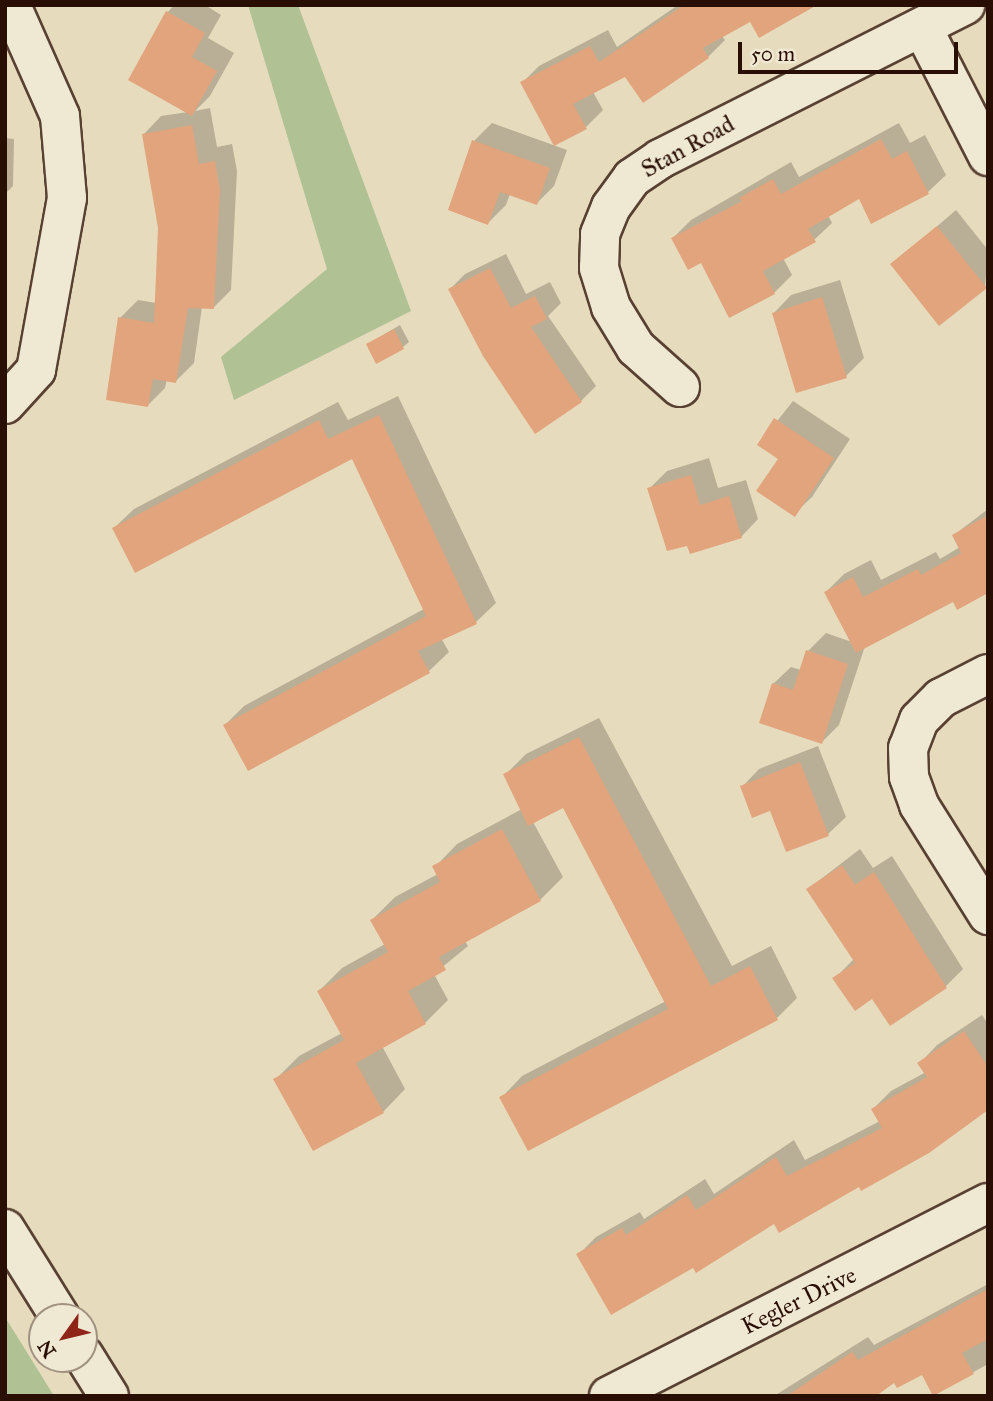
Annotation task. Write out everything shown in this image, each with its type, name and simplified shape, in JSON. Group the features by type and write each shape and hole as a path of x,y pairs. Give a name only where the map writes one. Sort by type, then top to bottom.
{"street":[{"name":"Stan Road","path":"680,387 636,348 611,307 599,268 599,246 611,206 632,178 660,159 965,5"},
{"path":"5,404 36,370 67,198 60,116 15,11"},
{"path":"922,27 988,156"},
{"path":"988,674 941,698 919,720 908,748 909,777 919,805 988,915"},
{"name":"Kegler Drive","path":"609,1396 988,1203"},
{"path":"5,1229 51,1303"},
{"path":"94,1373 108,1396"}],"green space":[{"path":"248,5 298,5 411,311 234,400 221,357 327,269"},
{"path":"5,1317 28,1354 28,1373 40,1373 54,1396 5,1396"}],"building":[{"path":"684,5 817,5 759,38 750,22 703,48 709,58 643,103 625,77 573,104 587,129 554,146 520,82 590,46 599,62"},
{"path":"166,11 205,33 192,57 217,71 192,116 128,80"},
{"path":"192,125 199,164 215,161 220,190 214,309 188,308 176,383 153,379 148,407 106,400 118,317 154,323 158,228 142,134"},
{"path":"881,139 892,159 907,151 929,194 871,224 859,199 808,229 816,242 763,271 775,294 729,318 701,263 688,270 671,238 742,201 739,198 773,179 781,194"},
{"path":"472,140 550,168 537,205 500,192 488,225 448,210"},
{"path":"937,226 987,288 939,326 890,264"},
{"path":"490,268 511,308 535,296 547,319 531,327 582,402 535,434 483,356 448,289"},
{"path":"822,297 847,378 796,393 772,313"},
{"path":"394,329 404,349 376,364 366,344"},
{"path":"379,415 477,624 418,651 430,673 248,771 223,725 426,616 352,459 135,573 112,528 319,420 328,439"},
{"path":"774,418 834,458 795,517 756,491 778,459 757,445"},
{"path":"691,475 700,505 729,496 742,538 690,554 687,546 667,551 647,488"},
{"path":"988,515 988,593 957,610 953,602 856,653 824,592 853,577 863,597 918,569 921,575 961,553 952,535"},
{"path":"806,650 848,664 822,744 759,723 772,683 793,690"},
{"path":"579,737 711,986 750,966 778,1020 528,1151 499,1097 668,1009 563,808 528,826 503,774"},
{"path":"800,762 829,836 786,852 770,811 752,818 740,786"},
{"path":"502,829 541,901 439,957 446,970 408,991 426,1024 356,1063 384,1113 313,1151 273,1079 344,1040 317,991 388,952 370,920 440,882 432,866"},
{"path":"842,865 855,885 874,872 947,988 890,1026 872,999 855,1011 832,978 855,963 806,889"},
{"path":"964,1031 988,1067 988,1110 929,1153 861,1191 859,1187 779,1233 774,1224 696,1273 693,1268 611,1315 576,1254 622,1228 626,1235 687,1195 696,1210 776,1157 787,1176 882,1128 871,1109 927,1077 917,1063"},
{"path":"988,1289 988,1339 962,1353 974,1374 933,1396 922,1375 897,1388 894,1383 876,1396 787,1396 852,1352 858,1360"}]}
